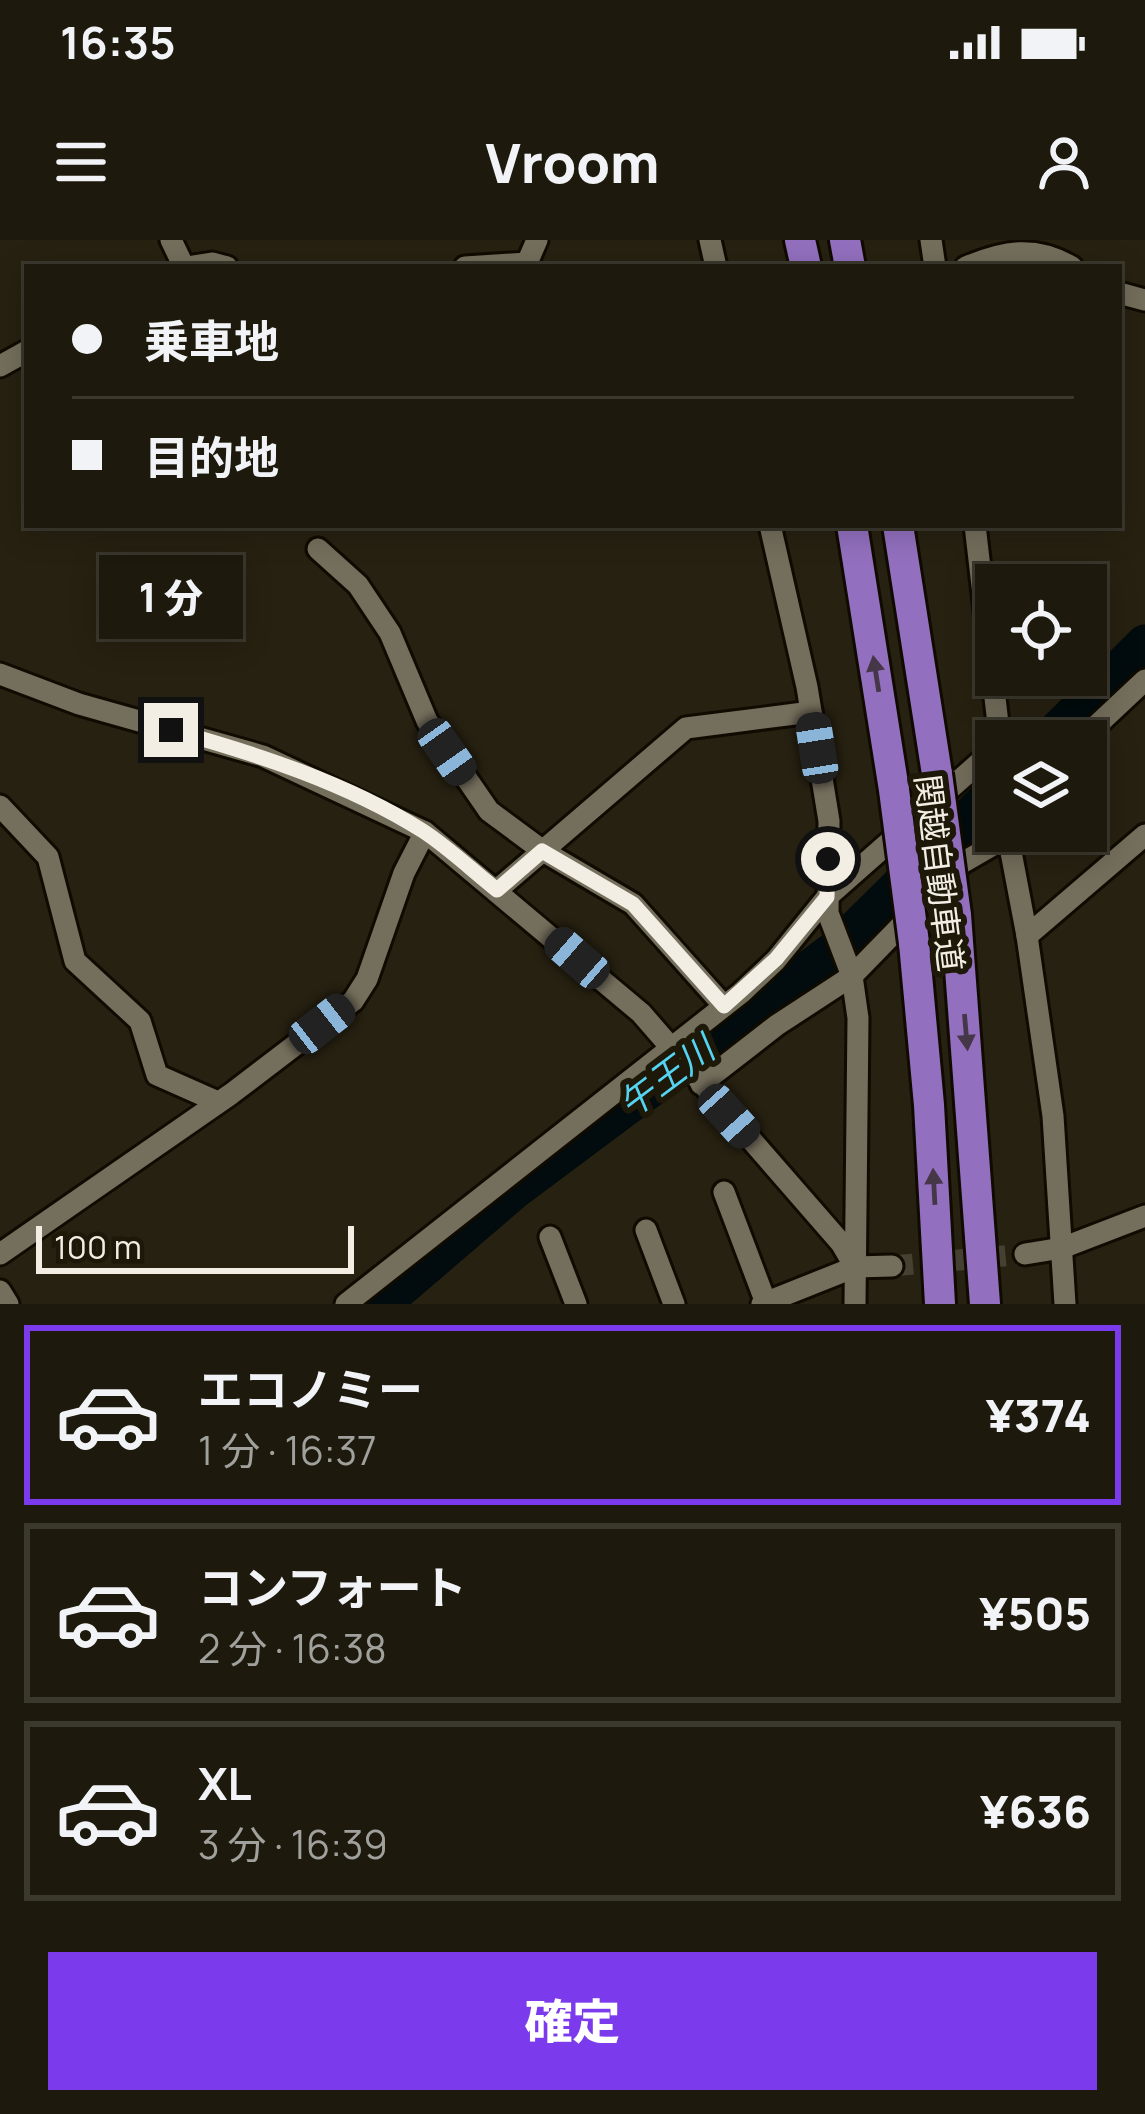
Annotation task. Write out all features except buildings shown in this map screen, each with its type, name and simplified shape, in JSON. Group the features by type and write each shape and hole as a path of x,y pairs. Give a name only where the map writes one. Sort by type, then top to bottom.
{"highway":[{"name":"関越自動車道","path":"852,528 914,943 940,1304"},
{"name":"関越自動車道","path":"898,528 956,915 985,1304"}],"street":[{"path":"512,264 527,263 537,240"},
{"path":"973,264 1018,251 1039,252 1065,264"},
{"path":"771,528 811,712 829,821 828,905 850,972 858,1018 855,1304"},
{"path":"976,528 996,720"},
{"path":"318,549 358,585 390,633 427,722 489,811 542,851 633,904 724,1006"},
{"path":"0,674 79,704 263,756 425,832 640,1013 841,1244 855,1268"},
{"path":"1102,720 1145,680"},
{"path":"497,890 686,728 811,712"},
{"path":"346,1304 673,1051 776,959 975,766"},
{"path":"0,806 48,857 75,961 140,1021 157,1075 218,1102"},
{"path":"0,1254 218,1102 362,990 404,873 425,832"},
{"path":"1027,936 1145,836"},
{"path":"698,1081 850,972 979,852"},
{"path":"1011,852 1053,1116 1065,1304"},
{"path":"724,1192 764,1303 855,1268 892,1265"},
{"path":"1025,1254 1063,1248 1145,1216"},
{"path":"646,1230 674,1304"},
{"path":"550,1237 576,1304"},
{"path":"0,1291 8,1304"}],"waterway":[{"name":"午王川","path":"1068,720 1145,644"},
{"name":"午王川","path":"381,1304 515,1189 834,951 975,812"}],"tunnel":[{"path":"892,1266 1025,1254"}],"route":[{"path":"171,730 263,756 381,809 425,832 497,890 542,851 633,904 724,1006 776,959 827,897 828,859"}]}
